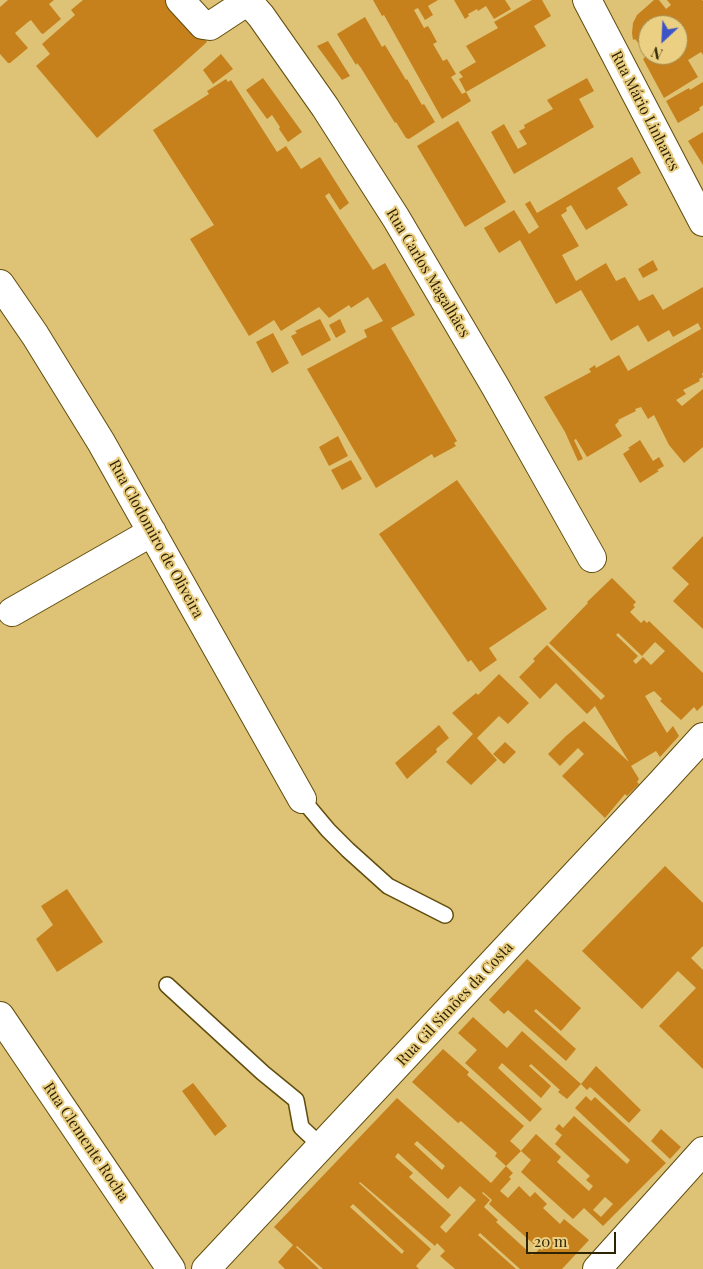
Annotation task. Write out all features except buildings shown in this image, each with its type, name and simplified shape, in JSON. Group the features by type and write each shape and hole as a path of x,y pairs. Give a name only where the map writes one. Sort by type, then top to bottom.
{"street":[{"path":"180,0 203,25 210,26 248,0"},
{"name":"Rua Carlos Magalhães","path":"248,0 326,107 396,218 592,558"},
{"name":"Rua Mário Linhares","path":"596,4 703,222"},
{"name":"Rua Clodomiro de Oliveira","path":"0,284 35,335 86,418 302,799"},
{"path":"12,612 152,532"},
{"name":"Rua Gil Simões da Costa","path":"206,1269 703,737"},
{"name":"Rua Clemente Rocha","path":"0,1016 172,1269"},
{"path":"597,1269 703,1151"}],"lane":[{"path":"302,799 328,830 388,886 445,915"},
{"path":"167,985 263,1073 296,1100 301,1127 322,1146"}]}
